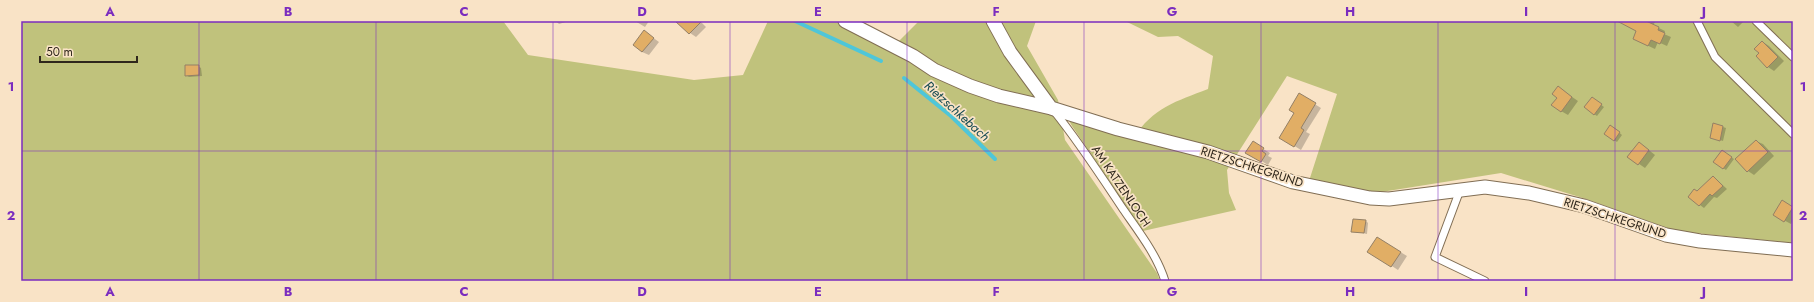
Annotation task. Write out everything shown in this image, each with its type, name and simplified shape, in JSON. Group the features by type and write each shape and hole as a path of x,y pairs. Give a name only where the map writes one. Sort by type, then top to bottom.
{"street":[{"name":"RIETZSCHKEGRUND","path":"846,21 913,56 934,70 970,86 999,96 1051,108 1118,129 1208,152 1293,182 1370,198 1390,199 1485,187 1529,193 1584,206 1666,235 1700,241 1793,250"},
{"path":"993,21 1010,52 1051,108"}],"lane":[{"path":"1697,21 1715,57 1793,134"},
{"path":"1756,21 1793,57"},
{"name":"AM KATZENLOCH","path":"1051,108 1074,136 1144,239 1162,272 1165,281"},
{"path":"1460,189 1435,257 1485,281"}],"green space":[{"path":"21,21 503,21 528,55 694,80 743,75 768,21 849,21 895,45 919,21 1036,21 1027,46 1058,100 1065,140 1157,273 1160,281 21,281"},
{"path":"1125,21 1793,21 1793,243 1676,231 1586,199 1501,173 1375,193 1309,181 1337,94 1287,76 1227,170 1229,193 1236,210 1143,231 1067,117 1134,138 1141,128 1157,112 1176,102 1208,89 1213,56 1178,36 1158,37"}],"building":[{"path":"675,21 702,21 689,34"},
{"path":"1617,21 1646,21 1659,27 1658,30 1665,33 1660,44 1651,40 1648,46 1633,39 1636,31"},
{"path":"644,30 654,38 642,52 633,45"},
{"path":"1762,41 1778,57 1767,68 1756,56 1759,53 1754,49"},
{"path":"185,65 199,65 199,75 185,76"},
{"path":"1558,86 1572,97 1561,112 1551,105 1557,98 1552,94"},
{"path":"1299,93 1316,103 1301,128 1304,130 1294,147 1279,138 1294,113 1289,110"},
{"path":"1592,97 1602,104 1594,115 1584,107"},
{"path":"1713,123 1723,126 1720,141 1710,138"},
{"path":"1610,125 1620,132 1614,141 1604,134"},
{"path":"1756,140 1768,152 1747,172 1735,159"},
{"path":"1253,141 1264,148 1262,151 1266,154 1261,162 1245,153"},
{"path":"1639,142 1649,150 1638,165 1627,157"},
{"path":"1722,150 1732,157 1723,169 1713,162"},
{"path":"1713,176 1723,186 1712,196 1710,194 1699,206 1688,197 1694,189 1697,191"},
{"path":"1782,200 1793,207 1784,222 1773,215"},
{"path":"1353,219 1366,220 1364,233 1351,232"},
{"path":"1377,237 1401,252 1391,267 1367,252"}],"waterway":[{"name":"Rietzschkebach","path":"795,21 881,61"},
{"name":"Rietzschkebach","path":"904,78 951,116 995,159"}]}
